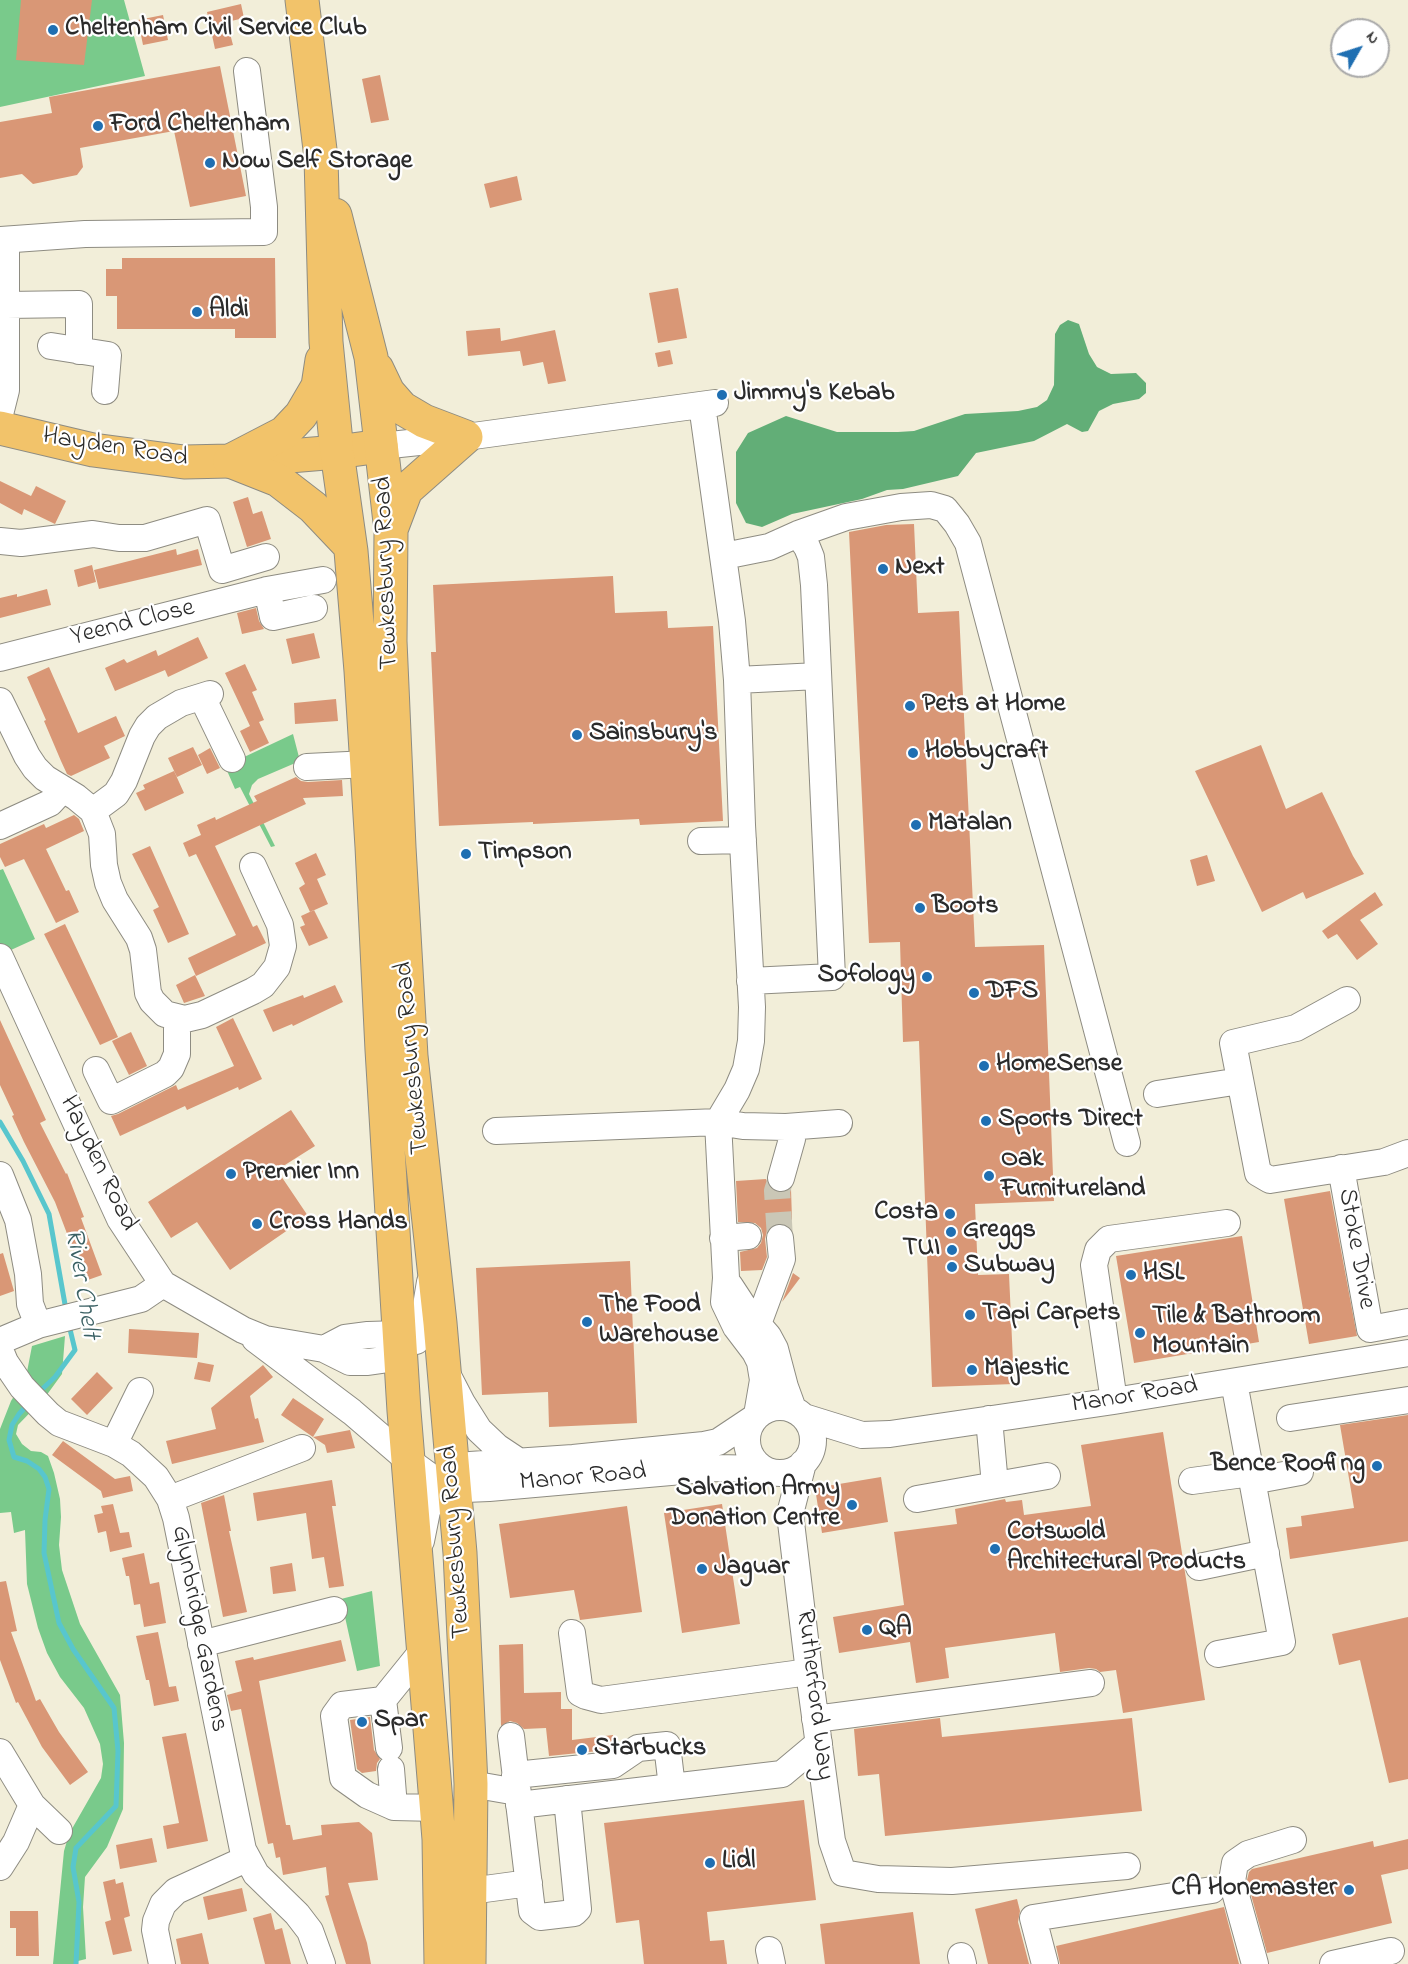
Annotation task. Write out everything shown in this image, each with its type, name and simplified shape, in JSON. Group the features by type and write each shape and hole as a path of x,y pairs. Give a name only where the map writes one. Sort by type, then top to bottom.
{"main road":[{"name":"Tewkesbury Road","path":"302,0 321,158 326,342 362,671 382,1050 403,1340 409,1461 437,1808 441,1964"},
{"name":"Tewkesbury Road","path":"321,158 371,357 391,531 390,641 411,1056 434,1258 444,1369 450,1482 460,1553 471,1784 469,1964"},
{"path":"337,452 351,438 357,425 339,274 340,263 345,254"},
{"path":"230,461 284,433 301,414 318,386 326,342"},
{"path":"371,357 388,392 402,408 424,421 466,437 406,490 391,531"},
{"name":"Hayden Road","path":"0,428 60,444 184,462 230,461 381,446"},
{"path":"362,671 370,651 374,631 364,469 367,460 381,446"},
{"path":"230,461 278,480 313,507 350,546"}],"street":[{"path":"0,414 6,390 3,240 86,234 264,232 264,207 247,71"},
{"path":"6,304 79,304 80,351"},
{"path":"51,346 108,355 105,391"},
{"path":"381,446 466,437 709,404 737,680 750,981 751,1041 746,1069 737,1090 718,1122 735,1237 726,1278 724,1302 736,1327 755,1352 762,1370 762,1391 756,1417"},
{"path":"724,556 769,547 846,517 901,507 931,505 945,509 957,524 968,543 1127,1143"},
{"path":"0,540 21,543 93,534 119,538 145,538 207,520 222,570 266,557"},
{"path":"750,981 832,977 814,585 811,557 798,534"},
{"name":"Yeend Close","path":"0,658 267,590 323,580"},
{"path":"267,590 273,617 314,608"},
{"path":"737,680 818,676"},
{"path":"93,811 116,794 124,781 142,736 153,721 181,703 206,695 232,759"},
{"path":"0,701 35,768 45,778 76,797 93,811 102,834 108,883 115,900 139,938 143,950 148,993 165,1014 177,1018 194,1018 263,985 277,967 281,957 282,935 276,915 253,866"},
{"path":"307,767 368,764"},
{"path":"0,826 50,803 62,790"},
{"path":"701,841 743,840"},
{"name":"Hayden Road","path":"0,957 120,1219 163,1284 243,1330 363,1422 409,1461"},
{"path":"1347,1000 1296,1028 1233,1043 1258,1173 1270,1180 1384,1161 1408,1153"},
{"path":"96,1071 111,1101 165,1074 171,1068 177,1054 177,1018"},
{"path":"1157,1094 1240,1082"},
{"path":"496,1131 718,1122 743,1126 786,1127 839,1123"},
{"path":"781,1178 792,1139 786,1127"},
{"name":"Stoke Drive","path":"1341,1168 1370,1329 1408,1322"},
{"path":"0,1175 18,1220 28,1274 30,1304 44,1324"},
{"path":"1114,1401 1094,1265 1098,1250 1109,1239 1227,1222"},
{"path":"758,1324 782,1259 780,1238"},
{"path":"403,1340 421,1319 426,1306 434,1258"},
{"path":"726,1278 739,1301 768,1336 775,1349 785,1387 798,1413 810,1426 813,1437 812,1448 805,1461 795,1469 775,1473 764,1469 750,1455 747,1445 749,1426 756,1417 774,1407 798,1413"},
{"path":"0,1341 44,1324 141,1299 163,1284"},
{"name":"Hayden Road","path":"243,1330 265,1339 324,1349"},
{"path":"341,1405 329,1384 324,1349 345,1338 368,1335 403,1340 426,1347 444,1369 479,1430 497,1447 518,1461"},
{"name":"Glynbridge Gardens","path":"0,1350 5,1362 22,1387 48,1414 59,1423 114,1444 131,1454 156,1477 170,1499 176,1518 246,1859 256,1874 304,1922 315,1940 322,1964"},
{"name":"Manor Road","path":"805,1461 840,1442 862,1435 890,1434 1114,1401 1408,1353"},
{"path":"1218,1654 1282,1642 1234,1382"},
{"path":"114,1444 140,1391"},
{"path":"1290,1418 1408,1400"},
{"name":"Manor Road","path":"798,1413 862,1435"},
{"name":"Manor Road","path":"756,1417 718,1442 704,1445 470,1465 450,1482 465,1489 716,1468 764,1469"},
{"path":"989,1419 995,1485"},
{"path":"170,1499 302,1448"},
{"path":"409,1461 450,1482 430,1501 418,1559"},
{"name":"Rutherford Way","path":"805,1461 790,1514 832,1841 843,1873 878,1879 952,1881 1127,1866"},
{"name":"Rutherford Way","path":"764,1469 790,1514"},
{"path":"1192,1481 1300,1472"},
{"path":"917,1499 1047,1476"},
{"path":"1199,1567 1266,1553"},
{"path":"201,1644 334,1610"},
{"path":"572,1633 580,1693 600,1700 809,1672"},
{"path":"425,1648 383,1700 342,1705 334,1716 344,1778 367,1795 394,1807 437,1808"},
{"path":"471,1784 567,1799 782,1774 817,1731 1091,1683"},
{"path":"383,1700 394,1807"},
{"path":"511,1736 532,1911 537,1916 574,1913 578,1909 567,1799"},
{"path":"517,1791 613,1765 638,1748 666,1745 672,1787"},
{"path":"0,1752 32,1805 59,1831"},
{"path":"0,1867 16,1842 32,1805"},
{"path":"1255,1964 1232,1881 1235,1863 1248,1854 1293,1840"},
{"path":"162,1964 155,1930 163,1904 176,1892 246,1859"},
{"path":"470,1891 529,1883"},
{"path":"1045,1964 1033,1918 1212,1890"},
{"path":"1334,1964 1391,1952"}],"green space":[{"path":"0,0 124,0 145,76 0,107"},
{"path":"1068,320 1079,324 1089,354 1097,367 1111,374 1136,373 1146,383 1146,393 1139,399 1113,404 1099,411 1088,431 1082,432 1067,424 1034,441 976,453 958,476 903,489 887,490 862,499 792,514 762,527 746,523 736,503 736,452 748,433 786,416 837,432 898,432 914,431 965,414 1018,411 1037,407 1047,400 1054,385 1055,334 1060,325"},
{"path":"293,734 300,761 258,779 252,785 249,794 275,846 271,847 240,787 235,789 225,766"},
{"path":"3,869 35,939 0,955 0,870"},
{"path":"65,1336 62,1374 46,1396 18,1425 16,1434 22,1444 31,1451 41,1452 48,1456 60,1499 59,1545 62,1570 80,1624 120,1695 124,1743 123,1809 107,1847 85,1877 83,1907 86,1959 74,1962 74,1964 53,1964 64,1851 69,1834 101,1778 103,1764 100,1744 84,1708 60,1677 47,1653 38,1628 27,1584 25,1530 14,1533 11,1512 0,1513 0,1429 11,1401 26,1377 32,1346"},
{"path":"372,1591 380,1666 357,1671 341,1599"}],"building":[{"name":"Cheltenham Civil Service Club","path":"21,0 92,0 84,65 16,60"},
{"path":"241,4 244,18 227,22 233,45 215,49 207,12"},
{"path":"163,15 168,40 143,45 138,20"},
{"name":"Ford Cheltenham","path":"220,66 246,196 190,207 174,131 80,148 83,167 77,175 33,184 22,174 0,178 0,122 52,113 49,97"},
{"path":"380,75 389,120 371,123 362,79"},
{"path":"517,176 522,200 490,208 484,184"},
{"name":"Aldi","path":"122,258 275,258 276,338 235,338 235,329 117,329 117,296 106,296 106,269 122,269"},
{"path":"678,288 687,338 658,343 649,293"},
{"path":"500,328 501,341 555,330 566,381 548,384 543,362 523,366 520,351 468,356 466,331"},
{"path":"670,350 673,364 658,367 655,353"},
{"path":"0,481 31,496 36,486 66,501 55,524 24,509 22,515 0,503"},
{"path":"248,497 253,514 262,511 271,539 247,547 233,502"},
{"path":"914,524 918,613 959,611 975,947 1044,945 1054,1201 975,1204 978,1275 1009,1274 1014,1384 932,1387 919,1041 903,1042 900,942 869,943 849,532 886,525"},
{"path":"176,549 177,555 198,549 202,565 99,589 94,570"},
{"path":"92,565 96,582 78,587 74,570"},
{"name":"Sainsbury's","path":"613,576 615,613 667,611 668,628 713,626 723,821 640,825 639,819 439,826 431,652 436,652 433,585"},
{"path":"47,589 51,605 0,618 0,598 17,594 17,597"},
{"path":"256,608 259,621 264,629 242,634 237,613"},
{"path":"314,633 320,658 292,664 286,639"},
{"path":"198,637 208,658 168,677 165,670 115,691 105,668 124,659 127,663 156,650 158,656"},
{"path":"245,664 257,690 252,692 264,720 259,722 269,743 250,752 240,731 250,726 225,673"},
{"path":"49,667 78,733 116,716 125,736 104,746 110,758 71,776 67,774 61,761 27,677"},
{"path":"336,699 338,721 295,724 294,703"},
{"path":"1261,745 1286,809 1322,792 1364,874 1306,899 1303,892 1262,912 1195,771"},
{"path":"193,747 202,765 177,777 168,758"},
{"path":"210,748 220,768 207,774 198,755"},
{"path":"174,771 184,793 145,811 136,793 145,789 143,785"},
{"path":"296,777 308,782 342,780 343,796 303,798 306,804 215,846 253,927 257,925 266,943 196,976 188,958 236,935 196,854 189,857 183,843 201,835 197,825 215,817 216,820 257,801 254,796"},
{"path":"74,815 79,819 84,831 46,849 79,912 56,923 24,859 5,867 0,857 0,844 44,824 46,828"},
{"path":"150,846 189,934 168,943 153,910 159,907 132,854"},
{"path":"316,853 326,875 317,879 328,904 310,912 299,888 305,884 295,863"},
{"path":"1207,855 1215,881 1197,886 1190,860"},
{"path":"1375,892 1383,905 1360,920 1378,944 1357,960 1337,934 1328,939 1322,931"},
{"path":"314,910 328,938 309,946 300,927 305,925 301,916"},
{"path":"65,924 118,1037 100,1045 44,934"},
{"path":"195,975 205,996 184,1003 176,985"},
{"path":"335,985 343,1002 293,1026 292,1024 273,1032 263,1010 303,995 304,998"},
{"path":"233,1018 262,1079 187,1110 185,1106 120,1136 111,1116 176,1085 178,1090 234,1066 216,1027"},
{"path":"0,1020 46,1120 40,1123 67,1173 102,1275 85,1281 55,1202 12,1116 14,1115 0,1085"},
{"path":"131,1032 147,1066 129,1075 112,1041"},
{"path":"291,1110 315,1146 277,1170 308,1216 230,1270 197,1222 171,1238 148,1202"},
{"path":"766,1179 770,1188 776,1192 784,1193 791,1189 792,1219 788,1226 778,1223 767,1231 765,1239 767,1257 762,1270 741,1271 740,1252 757,1248 763,1235 761,1228 755,1223 738,1222 736,1181"},
{"path":"1330,1191 1357,1336 1309,1344 1284,1199"},
{"path":"1242,1236 1259,1342 1134,1363 1116,1256"},
{"path":"3,1253 14,1291 0,1296 0,1254"},
{"path":"630,1261 637,1423 549,1427 548,1392 482,1395 476,1268"},
{"path":"793,1273 800,1278 782,1302"},
{"path":"129,1329 199,1333 197,1358 128,1353"},
{"path":"198,1362 214,1365 210,1382 194,1379"},
{"path":"263,1365 273,1377 250,1396 255,1419 258,1418 264,1442 172,1464 166,1441 216,1429 211,1408"},
{"path":"97,1372 113,1388 87,1415 71,1399"},
{"path":"293,1398 324,1419 313,1437 281,1415"},
{"name":"Bence Roofing","path":"1408,1415 1408,1541 1290,1559 1286,1528 1302,1526 1301,1516 1354,1508 1340,1425"},
{"path":"350,1430 355,1448 327,1453 325,1445 313,1437"},
{"path":"1163,1432 1205,1700 1123,1713 1116,1670 1100,1672 1089,1668 1060,1672 1055,1633 945,1648 949,1678 916,1683 910,1642 839,1653 833,1617 904,1605 894,1532 957,1524 955,1509 1005,1499 1006,1502 1022,1500 1024,1515 1091,1506 1081,1445"},
{"path":"63,1441 115,1479 130,1476 133,1491 103,1498 101,1491 52,1455"},
{"name":"Salvation Army Donation Centre","path":"881,1477 888,1522 822,1533 815,1488"},
{"path":"332,1480 336,1506 332,1506 344,1586 329,1588 324,1557 312,1559 306,1513 257,1521 253,1493"},
{"path":"224,1495 231,1531 229,1531 247,1612 223,1617 201,1503"},
{"path":"113,1504 120,1533 129,1532 132,1547 110,1552 106,1531 98,1533 94,1515 103,1513 101,1506"},
{"name":"Jaguar","path":"722,1504 740,1624 682,1633 664,1513"},
{"path":"627,1506 642,1612 580,1620 574,1590 510,1598 499,1524"},
{"path":"144,1553 150,1584 159,1582 166,1623 144,1627 140,1604 134,1605 129,1576 126,1576 122,1558"},
{"path":"292,1563 296,1591 273,1594 270,1567"},
{"path":"6,1581 17,1631 11,1632 36,1701 40,1699 59,1732 88,1772 70,1785 42,1747 18,1702 16,1703 0,1660 0,1582"},
{"path":"1408,1617 1408,1779 1389,1783 1360,1660 1339,1665 1332,1634"},
{"path":"158,1632 169,1687 176,1686 179,1701 154,1706 136,1636"},
{"path":"341,1640 346,1661 259,1681 286,1825 290,1825 293,1840 322,1835 321,1825 359,1822 372,1833 378,1880 348,1883 367,1943 371,1964 346,1964 325,1896 329,1895 326,1867 283,1875 280,1857 276,1858 273,1843 268,1844 241,1709 231,1711 227,1695 242,1691 235,1661 253,1657 254,1660"},
{"path":"523,1644 524,1693 561,1692 561,1709 572,1709 572,1740 613,1735 614,1746 608,1750 549,1756 546,1728 524,1729 510,1721 501,1726 499,1645"},
{"path":"370,1717 374,1750 380,1759 376,1771 362,1773 357,1769 350,1720"},
{"path":"940,1718 942,1737 1132,1718 1142,1811 885,1836 879,1774 858,1776 854,1729"},
{"path":"186,1733 208,1841 167,1849 163,1826 179,1823 162,1737"},
{"name":"Lidl","path":"804,1800 816,1900 707,1912 710,1941 724,1940 727,1964 644,1964 639,1920 616,1923 604,1823"},
{"path":"152,1838 157,1862 120,1869 116,1845"},
{"path":"1408,1839 1408,1869 1381,1875 1392,1923 1267,1953 1247,1880 1252,1869 1373,1841 1374,1847"},
{"path":"115,1879 116,1884 123,1882 130,1916 124,1918 132,1951 113,1955 105,1922 111,1920 103,1882"},
{"path":"242,1888 247,1911 208,1920 203,1897"},
{"path":"1017,1899 1020,1911 1018,1922 1029,1964 988,1964 975,1909"},
{"path":"1224,1907 1239,1964 1060,1964 1056,1946"},
{"path":"10,1911 38,1911 39,1956 16,1956 16,1928 10,1928"},
{"path":"913,1912 920,1964 825,1964 820,1924"},
{"path":"271,1913 275,1930 282,1928 291,1964 265,1964 253,1918"},
{"path":"202,1933 209,1964 181,1964 176,1939"}],"waterway":[{"name":"River Chelt","path":"0,1122 23,1161 49,1214 66,1310"},
{"name":"River Chelt","path":"37,1394 55,1377 75,1350 69,1325"},
{"name":"River Chelt","path":"29,1403 12,1425 9,1440 14,1457 27,1461 39,1469 45,1477 49,1489 44,1553 59,1623 73,1649 114,1708 118,1751 116,1806 76,1848 73,1867 79,1902 76,1964"}],"tunnel":[{"path":"780,1238 777,1191 781,1178"}],"place":[{"name":"Cheltenham Civil Service Club","path":"53,30"},
{"name":"Ford Cheltenham","path":"98,126"},
{"name":"Now Self Storage","path":"210,163"},
{"name":"Aldi","path":"197,312"},
{"name":"Jimmy's Kebab","path":"722,395"},
{"name":"Next","path":"883,569"},
{"name":"Pets at Home","path":"910,706"},
{"name":"Sainsbury's","path":"577,735"},
{"name":"Hobbycraft","path":"913,753"},
{"name":"Matalan","path":"916,825"},
{"name":"Timpson","path":"466,854"},
{"name":"Boots","path":"920,908"},
{"name":"Sofology","path":"927,977"},
{"name":"DFS","path":"974,993"},
{"name":"HomeSense","path":"984,1066"},
{"name":"Sports Direct","path":"986,1121"},
{"name":"Premier Inn","path":"231,1174"},
{"name":"Oak Furnitureland","path":"989,1176"},
{"name":"Costa","path":"950,1214"},
{"name":"Cross Hands","path":"257,1224"},
{"name":"Greggs","path":"951,1232"},
{"name":"TUI","path":"952,1250"},
{"name":"Subway","path":"952,1267"},
{"name":"HSL","path":"1131,1275"},
{"name":"Tapi Carpets","path":"970,1315"},
{"name":"The Food Warehouse","path":"587,1322"},
{"name":"Tile & Bathroom Mountain","path":"1140,1333"},
{"name":"Majestic","path":"972,1370"},
{"name":"Bence Roofing","path":"1377,1466"},
{"name":"Salvation Army Donation Centre","path":"852,1505"},
{"name":"Cotswold Architectural Products","path":"995,1549"},
{"name":"Jaguar","path":"702,1569"},
{"name":"QA","path":"867,1630"},
{"name":"Spar","path":"362,1722"},
{"name":"Starbucks","path":"582,1750"},
{"name":"Lidl","path":"710,1863"},
{"name":"CA Honemaster","path":"1349,1890"}]}
